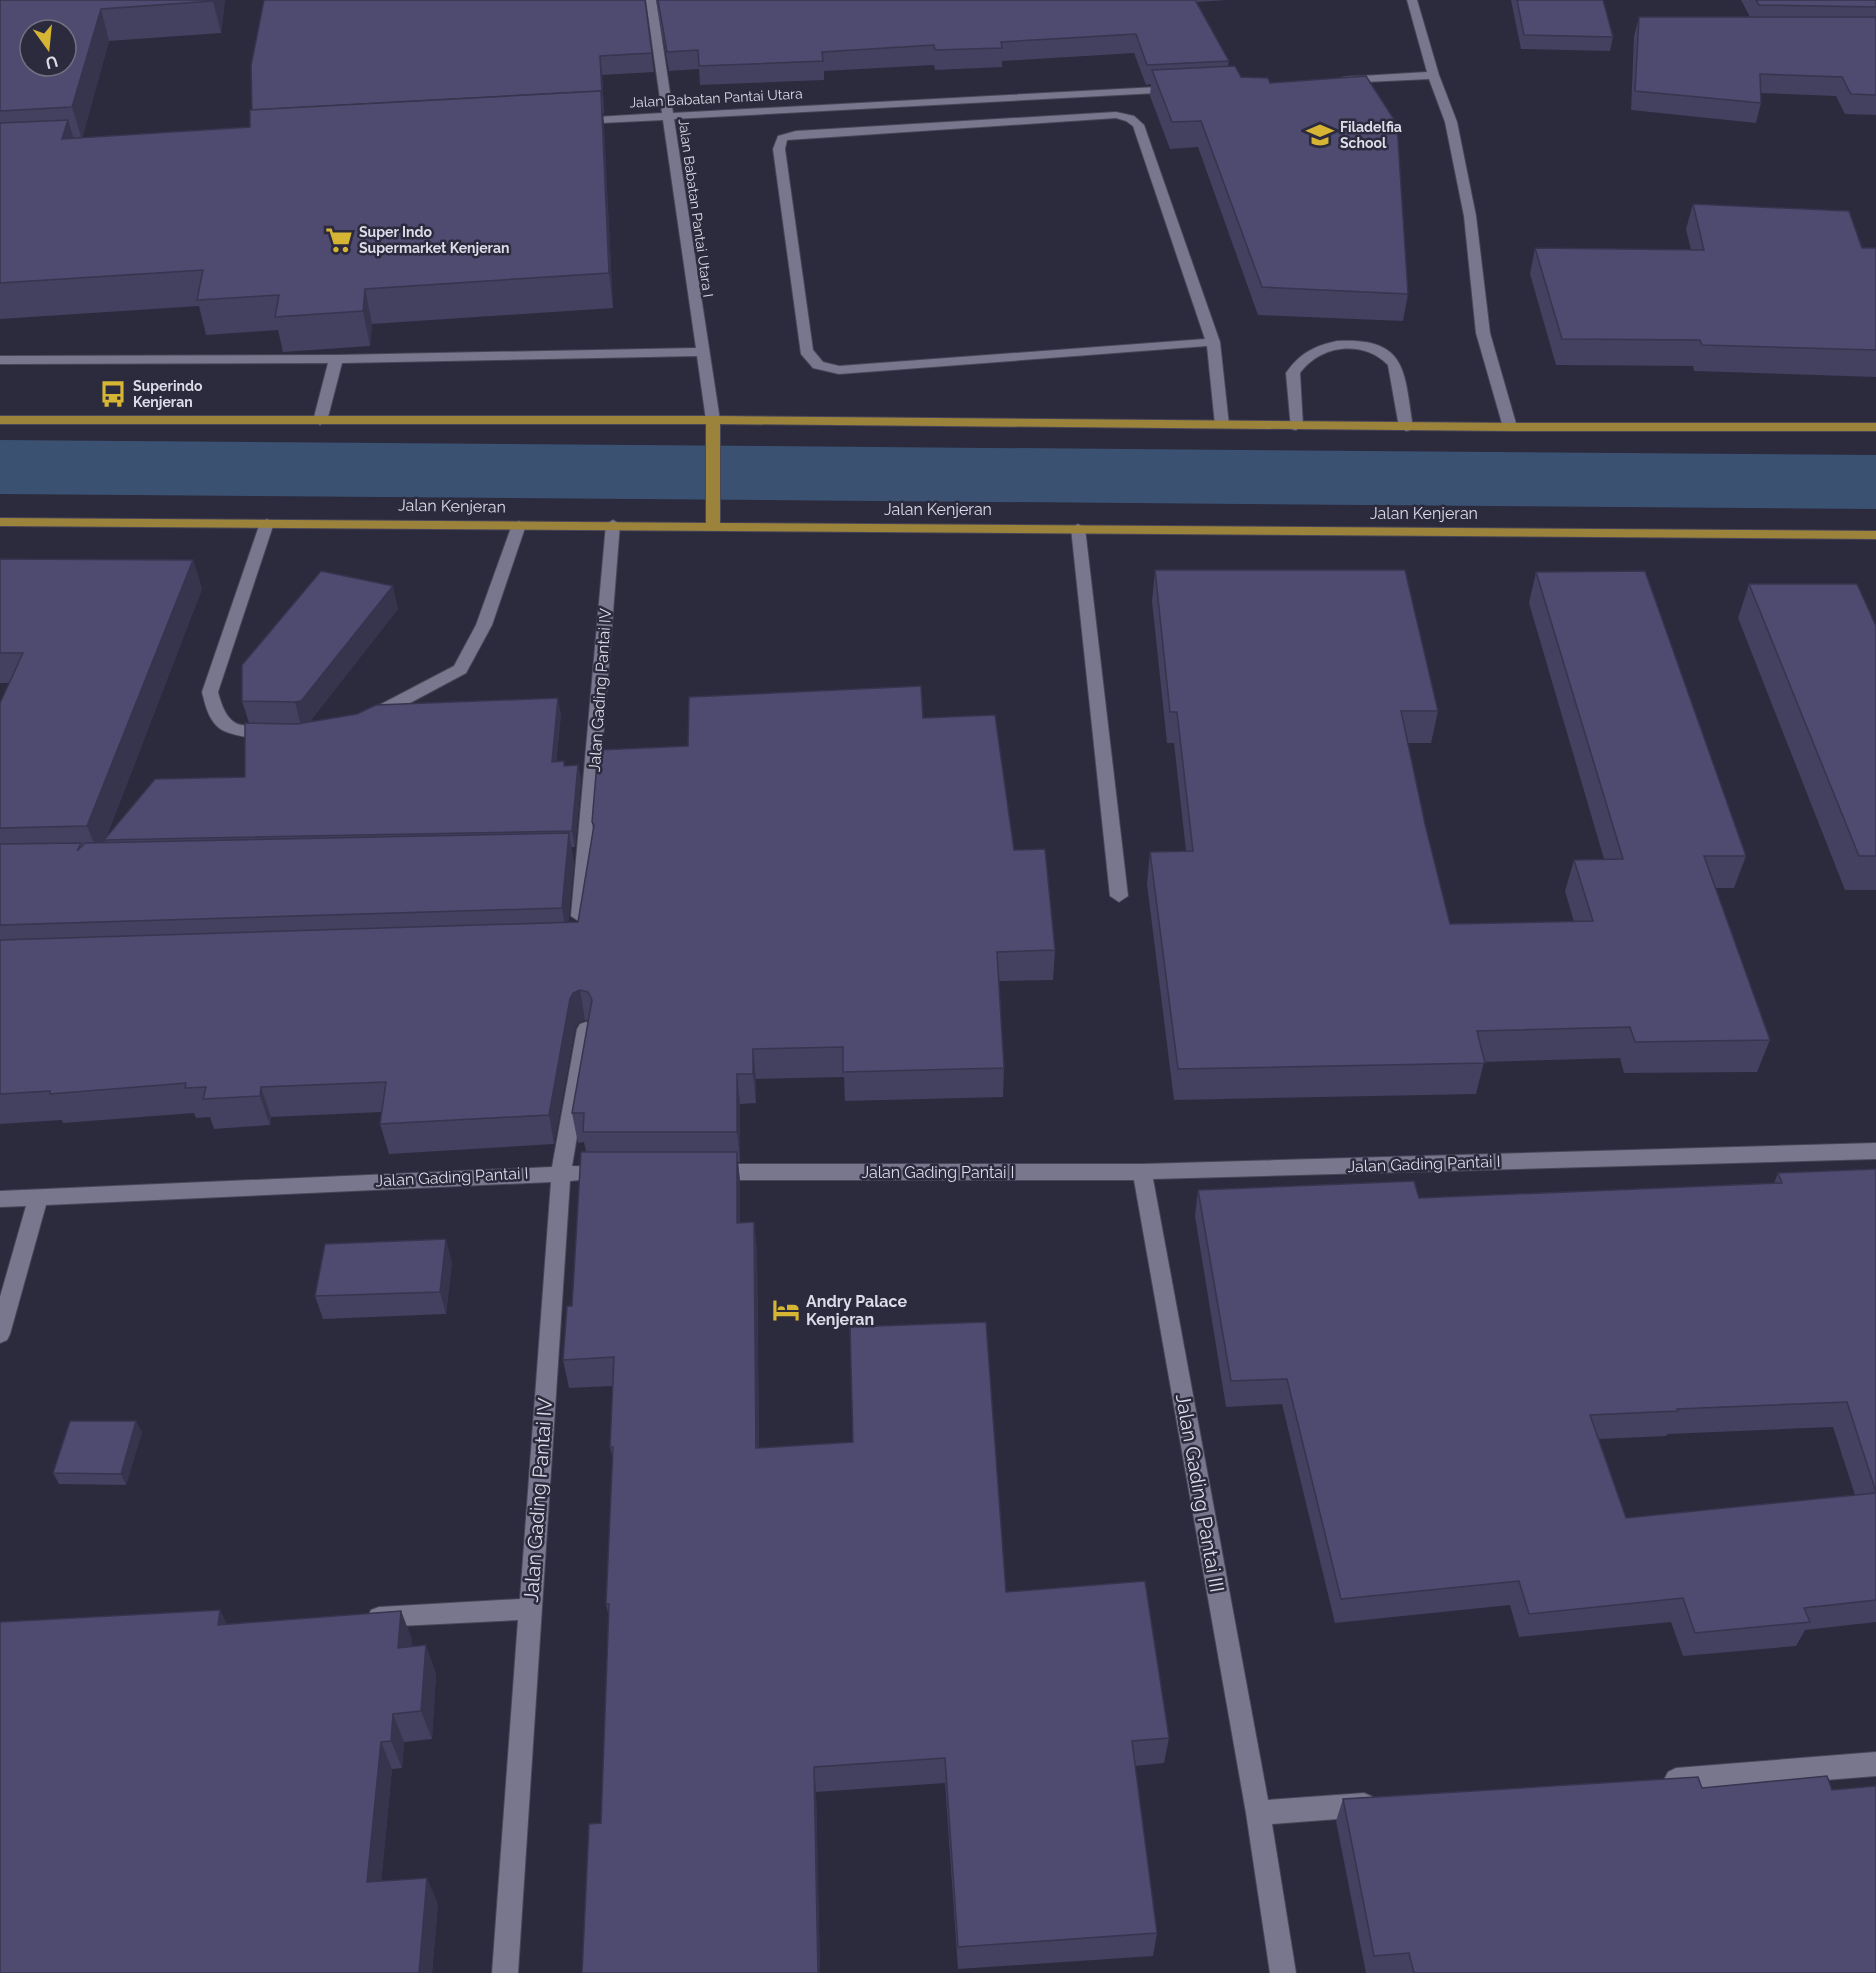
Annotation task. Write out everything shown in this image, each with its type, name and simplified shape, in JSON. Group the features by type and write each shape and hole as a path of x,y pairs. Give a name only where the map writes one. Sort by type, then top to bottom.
{"main road":[{"path":"0,420 1876,427"},
{"path":"713,423 714,521"},
{"name":"Jalan Kenjeran","path":"0,522 519,525 714,521 1078,528 1876,535"}],"street":[{"name":"Jalan Babatan Pantai Utara I","path":"651,0 713,423"},
{"path":"1412,0 1455,142 1470,216 1483,333 1510,427"},
{"path":"1327,81 1433,75"},
{"name":"Jalan Babatan Pantai Utara","path":"572,121 1185,88"},
{"path":"1213,342 839,370 818,365 806,351 779,149 782,138 796,134 1116,115 1130,118 1138,125 1213,342 1222,425"},
{"path":"1296,426 1293,373 1305,358 1324,348 1364,345 1382,351 1395,364 1406,427"},
{"path":"0,360 336,359 702,352"},
{"path":"320,421 336,359"},
{"path":"267,523 210,692 214,715 235,732 279,732"},
{"name":"Jalan Gading Pantai IV","path":"578,935 587,855 613,524"},
{"path":"360,723 427,689 460,669 484,625 519,525"},
{"path":"1078,528 1119,896"},
{"path":"564,855 587,855"},
{"name":"Jalan Gading Pantai IV","path":"505,1973 561,1172 586,1029"},
{"name":"Jalan Gading Pantai I","path":"691,1172 1142,1172 1876,1151"},
{"name":"Jalan Gading Pantai I","path":"0,1199 561,1172 620,1172"},
{"name":"Jalan Gading Pantai III","path":"1142,1172 1258,1813 1283,1973"},
{"path":"0,1334 39,1197"},
{"path":"354,1618 530,1609"},
{"path":"1650,1782 1876,1764"},
{"path":"1258,1813 1389,1803"}],"building":[{"path":"0,0 214,0 101,9 72,107 0,111"},
{"path":"264,0 645,0 652,53 600,56 602,93 601,91 252,110 251,66"},
{"path":"658,0 1195,0 1229,61 1147,65 1136,34 1001,42 1002,48 935,50 934,45 822,52 823,61 699,66 698,50 667,52"},
{"path":"1517,0 1603,0 1613,37 1524,35"},
{"path":"1756,0 1876,0 1876,7 1759,5"},
{"path":"1639,17 1876,17 1876,95 1851,94 1842,77 1760,74 1761,103 1635,91"},
{"path":"1235,66 1241,77 1268,78 1270,83 1366,76 1397,124 1408,294 1262,287 1201,121 1172,122 1152,70"},
{"path":"601,91 609,273 365,289 363,311 275,317 279,295 197,300 203,270 0,283 0,123 68,120 62,139 250,127 250,110"},
{"path":"1693,204 1849,211 1862,248 1876,248 1876,350 1702,345 1700,340 1562,339 1535,248 1704,250"},
{"path":"0,559 193,560 87,826 0,828 0,703 23,653 0,653"},
{"path":"1155,570 1405,570 1438,711 1401,711 1425,824 1450,924 1593,921 1574,860 1623,859 1536,572 1645,571 1746,856 1704,856 1770,1040 1635,1042 1630,1027 1477,1031 1485,1063 1178,1069 1150,852 1193,851 1177,712 1170,712"},
{"path":"321,571 393,586 301,701 242,701 242,665"},
{"path":"1749,584 1857,584 1876,626 1876,856 1859,856"},
{"path":"921,686 923,718 995,715 1014,850 1045,849 1055,950 997,952 1004,1068 843,1072 843,1047 753,1049 753,1074 737,1074 737,1132 583,1132 584,1113 572,1113 592,1000 588,992 580,990 573,993 570,999 549,1115 380,1124 386,1082 261,1087 260,1096 203,1099 206,1087 185,1088 186,1083 50,1094 50,1091 0,1094 0,940 578,922 594,825 592,822 598,750 688,746 689,697"},
{"path":"558,698 552,762 564,761 564,766 578,765 572,831 104,840 155,779 245,777 245,723 297,724 357,714 376,705"},
{"path":"569,833 562,908 0,925 0,844 81,843 77,851 85,843"},
{"path":"581,1152 737,1152 737,1223 754,1222 756,1448 853,1442 850,1327 986,1322 1006,1592 1145,1581 1169,1738 1132,1741 1157,1933 958,1947 945,1758 814,1767 818,1973 582,1973 589,1824 601,1823 609,1604 606,1604 613,1447 610,1447 614,1357 563,1360 567,1306 572,1306"},
{"path":"1876,1169 1876,1492 1847,1402 1590,1415 1626,1518 1876,1493 1876,1600 1804,1608 1810,1622 1695,1633 1683,1598 1529,1614 1519,1581 1341,1599 1287,1379 1231,1381 1198,1190 1414,1181 1419,1198 1782,1183 1778,1173"},
{"path":"446,1239 440,1292 315,1296 325,1244"},
{"path":"70,1421 136,1421 121,1474 53,1473"},
{"path":"220,1610 218,1625 401,1611 398,1648 426,1645 421,1711 393,1714 391,1741 381,1742 367,1882 427,1878 419,1973 0,1973 0,1622"},
{"path":"1827,1776 1832,1790 1876,1786 1876,1973 1414,1973 1409,1953 1374,1956 1343,1799 1698,1777 1702,1788"}],"waterway":[{"path":"0,467 1876,482"}],"place":[{"name":"Filadelfia School","path":"1320,135"},
{"name":"Super Indo Supermarket Kenjeran","path":"339,240"},
{"name":"Superindo Kenjeran","path":"113,394"},
{"name":"Andry Palace Kenjeran","path":"786,1310"}]}
